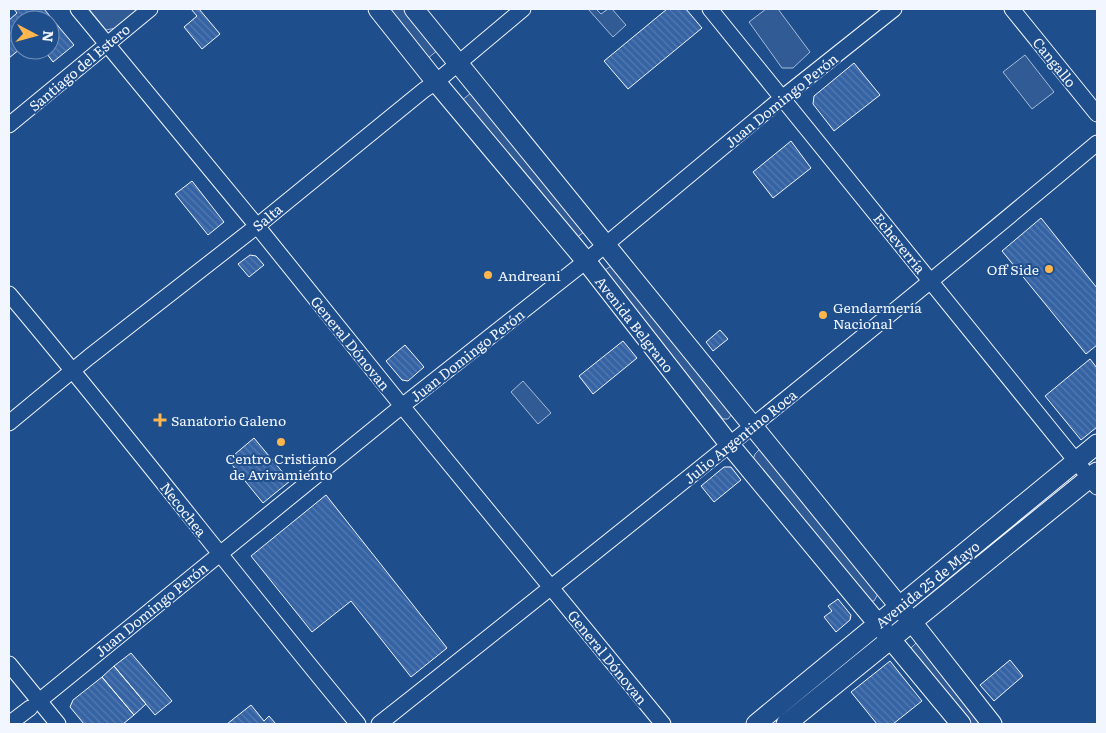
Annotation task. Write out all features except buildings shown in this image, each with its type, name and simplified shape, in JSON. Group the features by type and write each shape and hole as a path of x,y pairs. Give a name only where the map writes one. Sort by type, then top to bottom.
{"main road":[{"name":"Avenida Belgrano","path":"378,9 436,82 586,261 729,444 961,724"},
{"name":"Avenida Belgrano","path":"414,9 912,622 992,724"},
{"name":"Avenida 25 de Mayo","path":"756,724 1097,444"},
{"name":"Avenida 25 de Mayo","path":"786,724 912,622 1095,479"}],"street":[{"name":"General Dónovan","path":"78,9 663,724"},
{"name":"Santiago del Estero","path":"9,125 150,9"},
{"name":"Salta","path":"9,424 73,370 257,226 370,133 436,82 523,9"},
{"name":"Echeverría","path":"710,9 1077,462 1095,479"},
{"name":"Juan Domingo Perón","path":"9,724 402,406 606,245 782,98 894,9"},
{"name":"Cangallo","path":"1012,9 1097,114"},
{"name":"Julio Argentino Roca","path":"379,724 552,588 931,281 1097,143"},
{"name":"Necochea","path":"9,294 73,370 358,724"},
{"path":"9,664 34,704 58,724"}],"shaded area":[{"path":"89,9 140,9 116,28 106,30"},
{"path":"387,9 406,9 439,49 427,59"},
{"path":"588,9 596,9 601,14 608,9 612,9 626,25 613,37"},
{"path":"766,9 778,9 810,52 793,68 782,68 749,22"},
{"path":"1025,55 1054,92 1032,109 1003,72"},
{"path":"472,92 584,232 576,238 460,102"},
{"path":"615,266 732,414 728,419 723,419 604,274 605,270"},
{"path":"523,381 551,413 538,424 511,392"},
{"path":"760,449 879,592 874,601 868,601 753,460 755,454"},
{"path":"1068,480 1071,485 920,605 916,602"},
{"path":"916,643 921,645 986,724 969,724 910,649"}],"place":[{"name":"Off Side","path":"1049,269"},
{"name":"Andreani","path":"488,275"},
{"name":"Gendarmería Nacional","path":"823,315"},
{"name":"Sanatorio Galeno","path":"160,420"},
{"name":"Centro Cristiano de Avivamiento","path":"281,442"}]}
